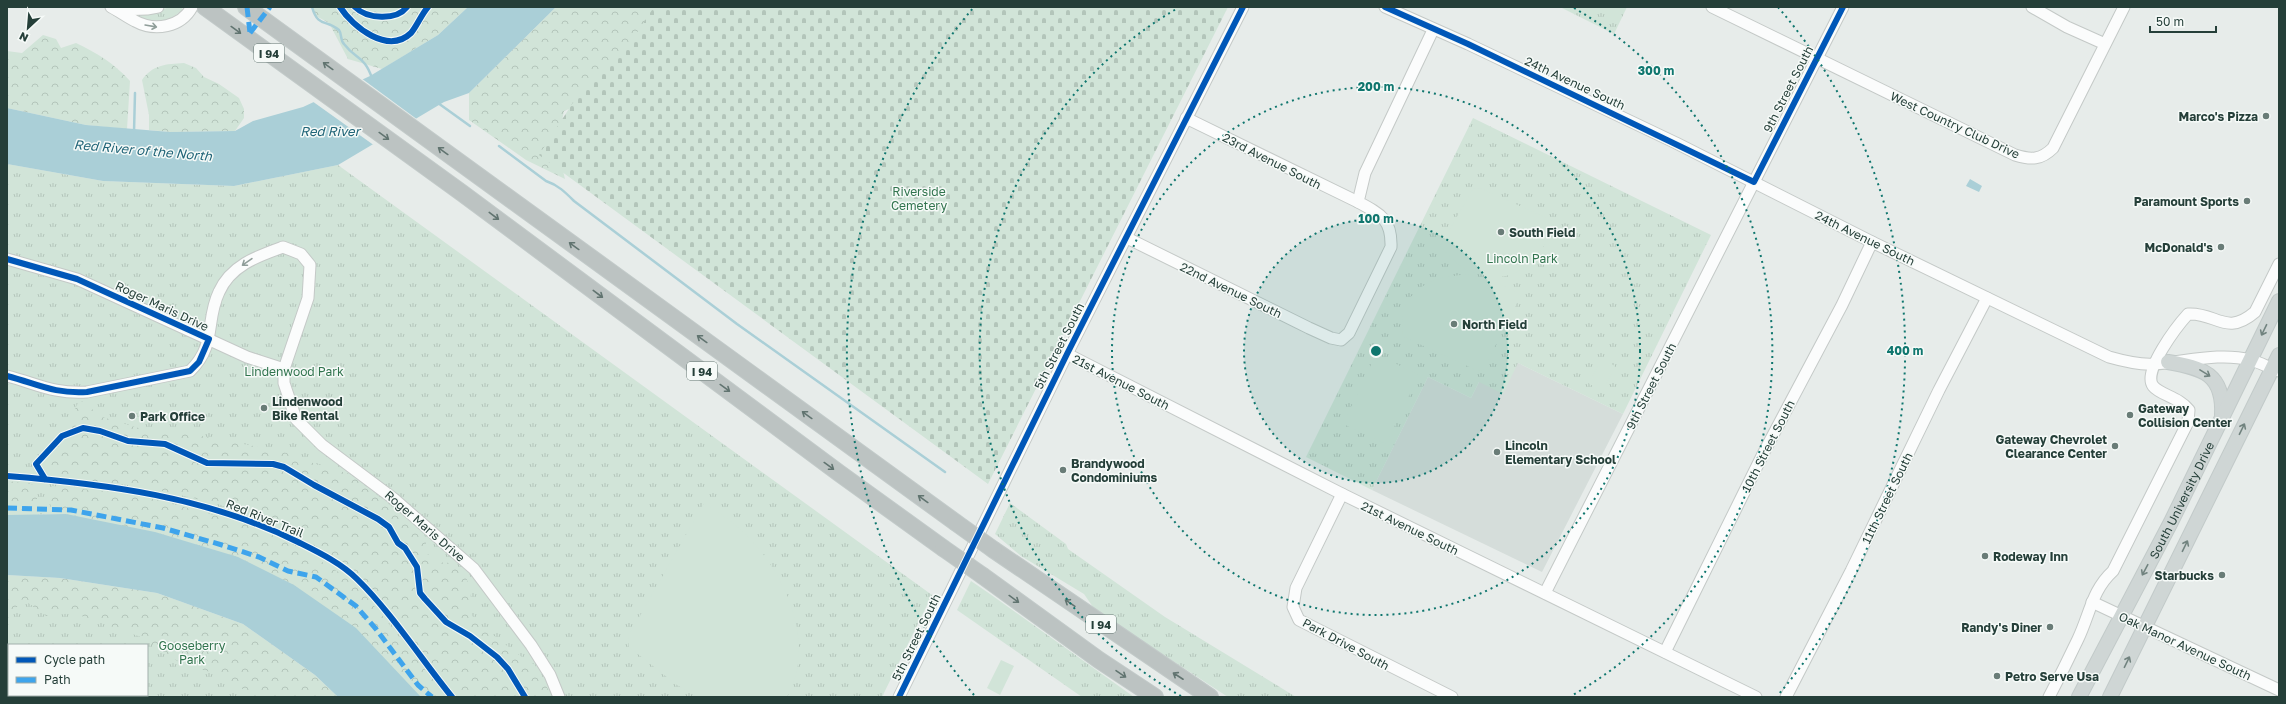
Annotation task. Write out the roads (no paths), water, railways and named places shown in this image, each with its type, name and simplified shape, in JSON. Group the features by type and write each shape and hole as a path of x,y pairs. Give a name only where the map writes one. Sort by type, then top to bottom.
{"highway":[{"name":"I 94","path":"204,7 462,193 814,455 1099,660 1155,697"},
{"name":"I 94","path":"246,7 474,174 994,550 1210,697"}],"main road":[{"name":"South University Drive","path":"2079,697 2171,522 2279,301"},
{"name":"South University Drive","path":"2110,697 2275,370 2279,355"},
{"path":"2168,362 2192,366 2206,372 2216,381 2223,398 2221,418"}],"street":[{"path":"113,8 147,10 158,7"},
{"path":"113,8 136,22 152,27 162,27 182,19 192,7"},
{"name":"5th Street South","path":"898,697 1067,354 1243,7"},
{"name":"24th Avenue South","path":"1385,7 1468,44 1754,182 1872,242 2108,357 2129,362 2153,364 2229,358 2250,360 2275,370"},
{"name":"West Country Club Drive","path":"1712,7 1816,59 2026,159 2036,159 2046,155 2053,148 2124,7"},
{"name":"9th Street South","path":"1545,593 1843,7"},
{"path":"2032,7 2067,27 2105,44"},
{"path":"1358,202 1365,173 1434,30"},
{"name":"23rd Avenue South","path":"1186,118 1378,212 1386,220 1392,233 1391,247 1375,285 1349,333 1341,340 1337,339"},
{"name":"22nd Avenue South","path":"1126,238 1309,328 1337,339"},
{"name":"10th Street South","path":"1666,652 1762,454 1842,305 1872,242"},
{"name":"Roger Maris Drive","path":"7,376 48,390 70,393 87,392 190,371 199,362 209,339 219,292 235,270 252,258 283,247 301,254 310,265 311,280 308,298 284,369 284,384 296,419 322,445 394,499 474,569 507,610 531,644 550,675 559,697"},
{"name":"Roger Maris Drive","path":"7,259 77,279 247,357 284,369"},
{"path":"2050,697 2079,637 2092,602 2102,581 2113,571 2188,422 2189,410 2182,402 2154,386 2150,379 2153,364 2180,322 2188,314 2199,313 2225,324 2236,323 2255,312 2279,264"},
{"name":"11th Street South","path":"1786,697 1851,571 1939,390 1987,298"},
{"name":"21st Avenue South","path":"1067,354 1342,494 1756,697"},
{"name":"Park Drive South","path":"1342,494 1296,588 1293,607 1299,620 1452,697"},
{"name":"Oak Manor Avenue South","path":"2092,602 2144,628 2279,690"}],"water":[{"name":"Red River","path":"468,7 556,7 469,93 444,102 338,165 234,186 103,181 7,164 7,108 86,125 170,132 235,131 253,121 303,107 370,76 438,35"},
{"path":"1970,179 1982,186 1979,192 1966,186"},
{"path":"66,514 155,532 238,557 294,585 356,628 421,697 338,697 315,675 243,624 157,593 60,578 7,575 7,515"}],"waterway":[{"path":"312,7 314,14 320,21 339,30 343,42 366,65 372,78"},
{"path":"134,132 135,93"},
{"path":"438,103 470,126"},
{"path":"499,146 546,181 561,189 574,201 737,324 945,472"}],"place":[{"name":"Marco's Pizza","path":"2266,116"},
{"name":"Paramount Sports","path":"2247,201"},
{"name":"South Field","path":"1501,232"},
{"name":"McDonald's","path":"2221,247"},
{"name":"North Field","path":"1454,324"},
{"name":"Lindenwood Bike Rental","path":"264,408"},
{"name":"Gateway Collision Center","path":"2130,415"},
{"name":"Park Office","path":"132,416"},
{"name":"Gateway Chevrolet Clearance Center","path":"2115,446"},
{"name":"Lincoln Elementary School","path":"1497,452"},
{"name":"Brandywood Condominiums","path":"1063,470"},
{"name":"Rodeway Inn","path":"1985,556"},
{"name":"Starbucks","path":"2222,575"},
{"name":"Randy's Diner","path":"2050,627"},
{"name":"Petro Serve Usa","path":"1997,676"}],"water label":[{"name":"Red River of the North","path":"143,150"}],"park label":[{"name":"Riverside Cemetery","path":"919,198"},
{"name":"Lincoln Park","path":"1522,258"},
{"name":"Lindenwood Park","path":"294,371"},
{"name":"Gooseberry Park","path":"192,652"}]}
